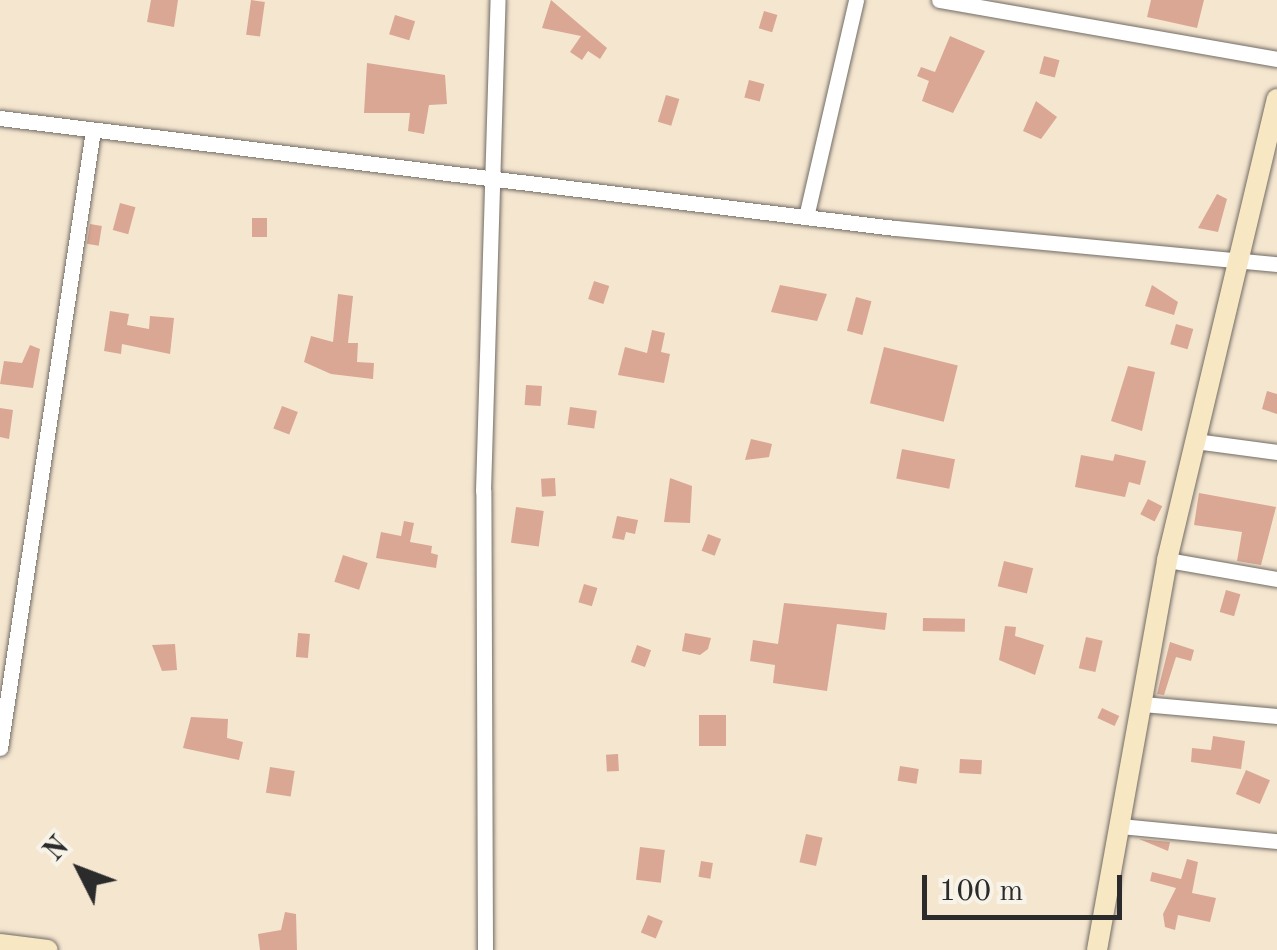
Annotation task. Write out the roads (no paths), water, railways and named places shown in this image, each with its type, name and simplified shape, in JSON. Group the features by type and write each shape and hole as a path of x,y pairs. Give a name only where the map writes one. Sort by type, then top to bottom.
{"street":[{"path":"485,950 488,177 498,0"},
{"path":"806,217 856,0"},
{"path":"939,0 1277,58"},
{"path":"1097,950 1168,560 1277,99"},
{"path":"0,118 806,217 1277,264"},
{"path":"0,748 93,130"},
{"path":"1196,441 1277,452"},
{"path":"1168,560 1277,579"},
{"path":"1142,704 1277,716"},
{"path":"1120,826 1277,841"},
{"path":"0,944 48,950"}]}
